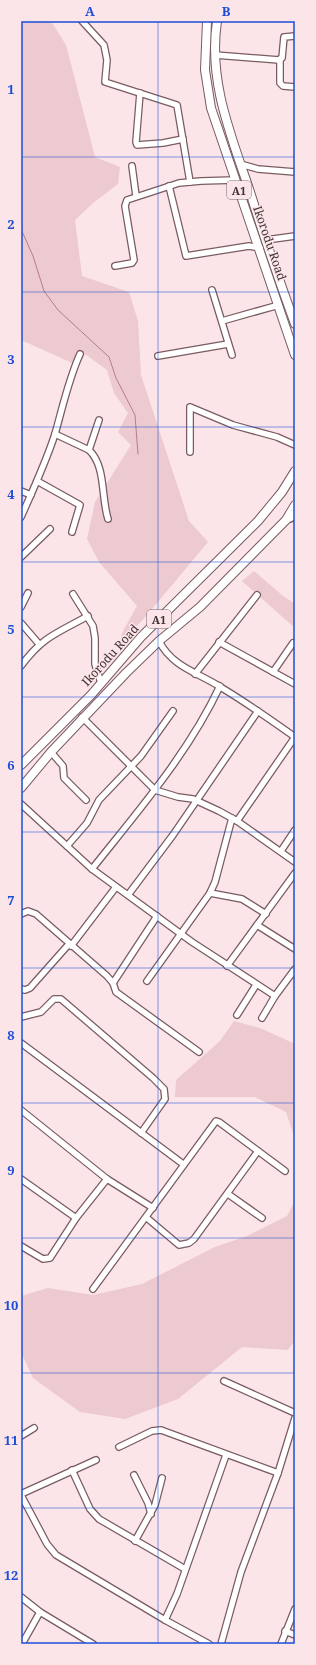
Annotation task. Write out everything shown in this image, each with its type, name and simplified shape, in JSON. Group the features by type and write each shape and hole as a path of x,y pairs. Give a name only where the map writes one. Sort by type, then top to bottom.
{"highway":[{"name":"Ikorodu Road","path":"207,21 205,70 211,108 260,248 295,355"},
{"name":"Ikorodu Road","path":"217,21 215,55 220,101 295,324"},
{"name":"Ikorodu Road","path":"21,765 101,682 141,637 272,506 294,474"},
{"name":"Ikorodu Road","path":"21,788 82,718 159,641 200,606 291,517 295,505"}],"street":[{"path":"82,21 104,45 107,60 105,82 177,105 190,182"},
{"path":"295,36 284,37 280,59 280,83 283,86 295,87"},
{"path":"215,55 280,59"},
{"path":"140,93 136,142 138,145 183,139"},
{"path":"240,164 258,168 295,172"},
{"path":"132,166 136,196"},
{"path":"244,176 258,168"},
{"path":"115,266 134,262 124,206 127,200 169,186 190,182 236,180"},
{"path":"169,186 186,256 249,246 260,248"},
{"path":"266,240 295,236"},
{"path":"212,290 232,356"},
{"path":"222,321 279,305"},
{"path":"158,356 228,344"},
{"path":"21,517 55,434 68,381 80,354"},
{"path":"190,452 190,406 233,425 277,437 295,445"},
{"path":"89,450 99,420"},
{"path":"55,434 89,450 97,460 100,471 104,507 108,519"},
{"path":"37,481 80,505 72,532"},
{"path":"21,490 31,494"},
{"path":"21,558 50,529"},
{"path":"21,607 28,592"},
{"path":"73,594 88,616 94,632 95,664 101,682"},
{"path":"195,674 257,595"},
{"path":"21,666 39,644 52,635 88,616"},
{"path":"21,623 39,644"},
{"path":"147,981 210,893 216,882 234,819 295,737 220,686 195,674 168,656 159,641"},
{"path":"219,642 295,684"},
{"path":"273,672 293,643"},
{"path":"92,869 155,790 203,720 220,686"},
{"path":"66,846 87,823 99,800 132,767 173,711"},
{"path":"128,895 197,801 258,711"},
{"path":"82,718 155,790 197,801 234,819 295,862"},
{"path":"51,752 63,766 64,778 86,800"},
{"path":"21,804 92,869 227,966 275,996"},
{"path":"280,851 295,830"},
{"path":"227,966 295,873"},
{"path":"21,989 25,990 30,988 70,945 116,887"},
{"path":"210,893 242,899 266,914"},
{"path":"21,914 28,910 36,914 113,983 116,992 199,1052"},
{"path":"113,983 157,916"},
{"path":"257,925 295,949"},
{"path":"262,1018 275,996 295,969"},
{"path":"238,1015 256,985"},
{"path":"21,1018 41,1012 54,999 61,999 159,1084 164,1089 165,1099 141,1133"},
{"path":"21,1043 183,1164"},
{"path":"21,1110 106,1179 153,1208"},
{"path":"93,1290 110,1264 124,1249 147,1218 183,1164 216,1121 285,1171"},
{"path":"147,1218 180,1245 189,1243 194,1239 228,1194 258,1151"},
{"path":"21,1179 76,1218"},
{"path":"21,1246 43,1258 50,1258 76,1218 106,1179"},
{"path":"228,1194 262,1218"},
{"path":"224,1381 295,1413"},
{"path":"221,1644 241,1572 278,1473 295,1418"},
{"path":"21,1436 34,1428"},
{"path":"119,1446 140,1436 161,1430 278,1473"},
{"path":"165,1620 177,1594 226,1455"},
{"path":"96,1460 21,1495 47,1544 56,1555 165,1620 209,1644"},
{"path":"72,1470 94,1514 135,1541 185,1569"},
{"path":"134,1475 148,1502 151,1514"},
{"path":"135,1541 151,1514 162,1478"},
{"path":"21,1597 40,1612 93,1644"},
{"path":"281,1644 295,1609"},
{"path":"22,1644 40,1612"},
{"path":"285,1631 295,1635"}],"shaded area":[{"path":"21,21 51,21 66,45 95,157 120,167 118,184 93,203 75,220 82,276 129,292 138,321 141,375 189,521 208,542 147,615 120,644 122,633 137,606 99,562 87,539 95,502 131,445 118,432 128,413 114,393 107,370 85,354 79,366 21,340"},
{"path":"254,571 295,604 295,628 242,581"},
{"path":"234,1021 260,1028 295,1044 295,1139 286,1112 255,1097 175,1097 176,1080 220,1041"},
{"path":"295,1201 295,1340 288,1350 242,1347 178,1399 125,1419 80,1412 33,1378 21,1352 21,1296 48,1288 93,1295 142,1284 215,1247 247,1236 287,1216"}],"waterway":[{"path":"21,229 33,256 44,291 58,310 109,357 116,378 135,415 138,454"}]}
